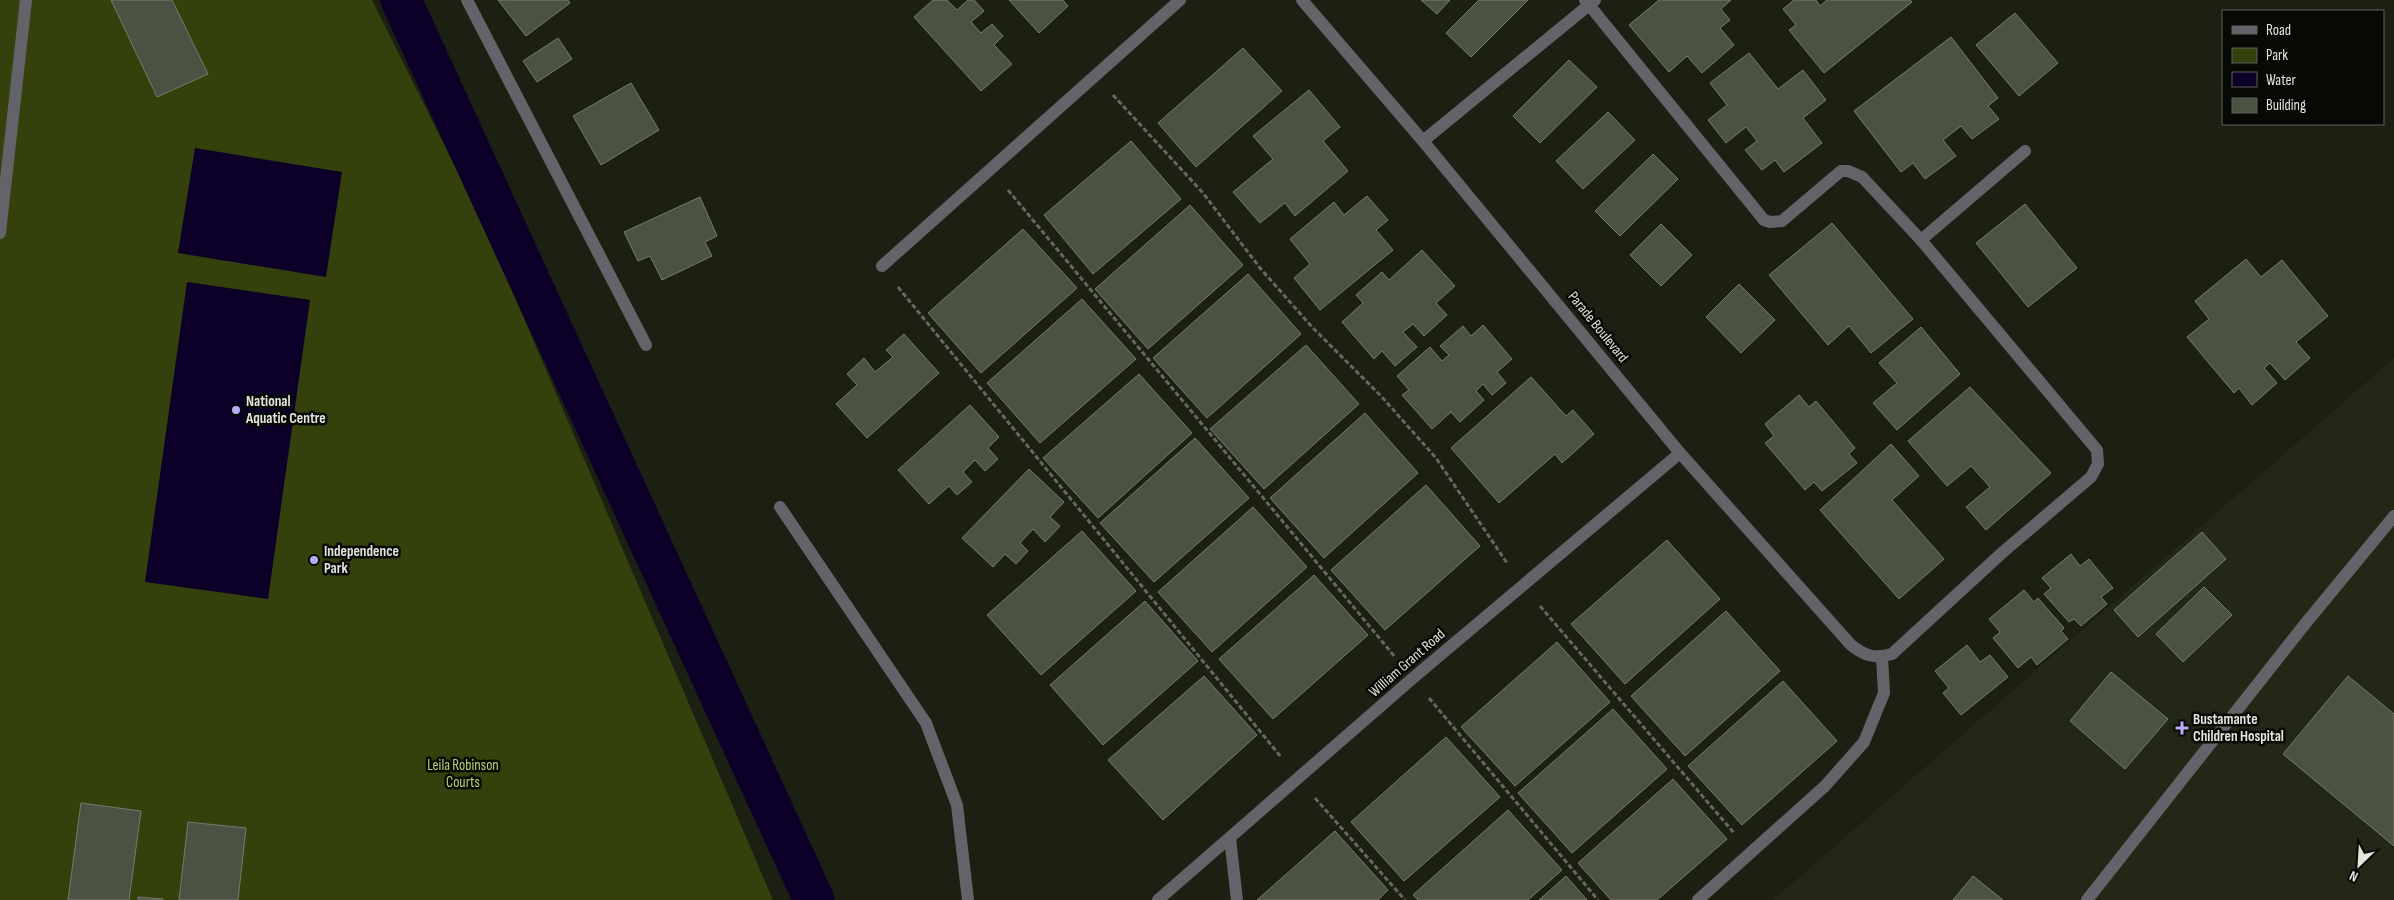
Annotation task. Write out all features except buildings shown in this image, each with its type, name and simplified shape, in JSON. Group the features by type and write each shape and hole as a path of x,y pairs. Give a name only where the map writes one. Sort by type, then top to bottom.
{"street":[{"path":"0,233 4,161 26,0"},
{"path":"467,0 646,345"},
{"path":"882,266 1180,0"},
{"name":"Parade Boulevard","path":"1302,0 1423,141 1680,453 1851,645 1870,657 1882,657"},
{"path":"1423,141 1590,2 1764,220 1770,222 1782,220 1834,175 1848,171 1862,177 1921,240 2093,443 2099,457 2092,477 2004,552 1901,648 1892,654 1882,657 1884,693 1864,742 1826,786 1698,900"},
{"path":"1921,240 2025,150"},
{"name":"William Grant Road","path":"1158,900 1299,780 1413,678 1680,453"},
{"path":"780,507 926,723 957,805 968,900"},
{"path":"2087,900 2299,631 2394,516"},
{"path":"1230,838 1237,900"}],"path":[{"path":"1095,76 1203,193 1260,268 1312,328 1381,396 1436,458 1523,586 1751,852"},
{"path":"990,169 1598,900"},
{"path":"882,266 1299,780 1405,900"}],"shaded area":[{"name":"Bustamante Children Hospital","path":"2394,358 2394,900 1773,900 2167,556"}],"green space":[{"name":"Independence Park","path":"0,0 372,0 483,223 773,900 0,900"}],"water":[{"path":"195,148 342,172 326,277 178,253"},
{"path":"187,282 310,300 268,599 145,582"}],"waterway":[{"path":"401,0 814,900"}],"place":[{"name":"National Aquatic Centre","path":"236,410"},
{"name":"Independence Park","path":"314,560"},
{"name":"Bustamante Children Hospital","path":"2182,728"}],"park label":[{"name":"Leila Robinson Courts","path":"463,774"}]}
